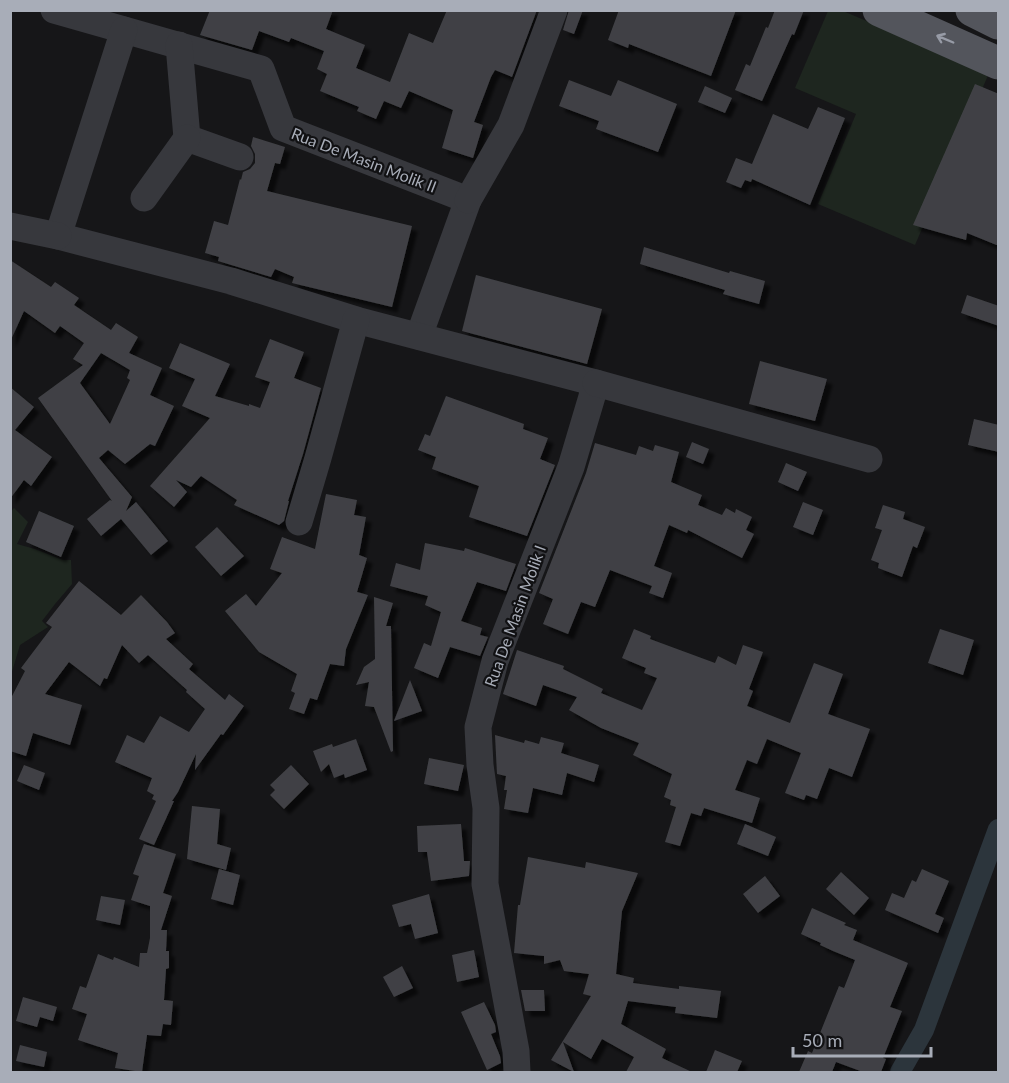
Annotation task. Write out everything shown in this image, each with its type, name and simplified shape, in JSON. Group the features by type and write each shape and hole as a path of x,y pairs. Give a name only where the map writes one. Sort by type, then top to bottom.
{"main road":[{"path":"879,10 999,63"},
{"path":"972,10 999,23"}],"street":[{"name":"Rua De Masin Molik II","path":"54,10 261,69 283,128 468,200"},
{"path":"419,336 468,200 511,125 554,10"},
{"path":"58,236 124,30"},
{"path":"144,198 187,138 179,45"},
{"path":"187,138 240,157"},
{"path":"10,226 58,236 231,281 356,320 596,383 869,459"},
{"path":"299,522 356,320"},
{"name":"Rua De Masin Molik I","path":"517,1072 516,1051 485,884 486,808 478,727 495,661 571,467 596,383"}],"shaded area":[{"path":"828,11 843,11 989,73 915,245 818,204 856,114 795,88"},
{"path":"14,508 28,522 17,544 63,560 71,560 72,584 42,621 48,627 20,645 11,675 10,513"}],"building":[{"path":"210,10 333,10 326,29 365,45 356,68 390,82 409,33 433,43 447,10 537,10 512,77 495,70 491,77 474,122 483,125 473,158 442,148 453,110 409,91 401,108 384,101 376,119 357,111 359,107 320,91 327,74 317,69 324,51 291,38 289,42 259,31 252,50 200,35"},
{"path":"569,10 583,10 574,34 563,30"},
{"path":"619,10 736,10 711,76 629,44 628,48 608,40"},
{"path":"775,10 804,10 762,101 735,90 746,64 750,66"},
{"path":"569,80 611,96 618,80 677,104 658,152 596,129 599,121 559,106"},
{"path":"975,84 999,94 999,246 967,233 966,240 913,225"},
{"path":"705,86 732,98 725,113 698,102"},
{"path":"818,107 845,118 810,205 752,179 751,182 745,180 741,188 726,182 736,158 752,164 773,114 808,129"},
{"path":"253,137 285,147 280,164 275,163 267,191 412,226 392,307 292,283 294,277 275,269 271,277 218,261 219,257 205,253 214,221 228,225 243,172 255,163 255,154 251,146"},
{"path":"644,247 729,273 730,271 765,281 759,304 723,294 725,290 640,264"},
{"path":"10,260 51,287 55,282 79,298 74,305 111,330 116,323 138,337 129,353 162,368 150,395 174,406 155,446 150,444 125,464 108,450 99,458 132,497 126,511 136,502 168,541 151,555 121,519 101,536 87,519 110,500 112,501 38,398 83,365 73,359 84,343 60,326 55,333 24,311 10,342","holes":["101,353 130,370 127,378 130,380 110,424 80,383"]},
{"path":"476,275 602,309 587,364 462,331"},
{"path":"967,295 999,306 999,326 961,313"},
{"path":"270,339 304,352 294,378 321,388 284,521 279,525 234,505 237,500 201,476 191,487 176,480 187,492 174,507 150,486 210,418 182,406 195,379 169,368 180,343 230,364 215,396 260,408 270,382 255,377"},
{"path":"760,361 827,379 815,421 749,404"},
{"path":"10,387 34,407 15,430 52,457 31,486 24,480 10,499"},
{"path":"446,396 524,424 523,429 548,438 540,459 555,465 527,536 469,517 479,486 432,469 436,457 418,450 425,434 430,436"},
{"path":"974,419 999,425 999,452 968,445"},
{"path":"692,442 709,449 703,464 686,457"},
{"path":"595,443 636,455 639,446 653,451 655,445 679,452 671,482 702,495 698,505 722,515 726,508 735,513 736,509 752,517 746,530 754,534 742,558 688,530 687,533 669,525 654,566 672,573 663,598 649,593 652,586 610,570 595,607 581,602 568,634 543,624 553,599 539,593 586,473"},
{"path":"786,463 807,472 798,491 778,482"},
{"path":"326,494 357,500 354,515 366,517 359,555 367,558 357,592 368,595 346,649 344,666 330,664 317,700 310,698 304,714 289,709 295,693 291,691 297,674 259,652 225,611 246,594 256,606 282,573 270,569 282,537 315,549"},
{"path":"803,502 823,510 813,535 793,527"},
{"path":"883,505 905,512 903,519 925,527 917,548 913,546 902,577 878,568 879,563 871,560 882,530 875,528"},
{"path":"39,511 74,526 61,557 26,542"},
{"path":"217,527 244,556 221,576 195,547"},
{"path":"425,543 464,551 465,548 516,564 506,591 477,582 461,621 482,628 480,635 488,637 480,656 450,647 438,678 414,668 424,643 431,646 441,612 425,605 428,596 390,586 396,563 420,570"},
{"path":"79,581 121,615 141,595 175,633 166,639 193,664 189,669 225,700 229,694 244,706 195,770 196,754 172,801 174,801 154,845 139,839 156,801 152,799 154,795 147,791 152,778 115,762 127,735 144,743 160,716 189,732 205,709 148,655 139,663 122,645 107,679 104,678 100,686 69,662 45,694 82,705 70,745 33,733 26,756 10,751 10,700 25,671 21,668 52,627 46,623"},
{"path":"374,597 393,603 386,626 391,626 393,751 391,752 374,707 365,706 369,682 356,685 364,667 375,659"},
{"path":"634,629 651,636 650,639 715,663 718,656 736,665 743,645 763,652 749,689 753,691 747,706 790,723 814,663 843,674 828,714 870,729 852,777 829,768 817,799 806,795 804,800 785,793 801,753 767,739 757,764 747,760 735,790 760,798 752,823 704,808 701,816 691,813 680,846 665,842 676,807 670,805 671,800 664,797 672,774 633,755 639,743 601,728 569,710 577,697 543,685 536,706 503,694 517,650 564,666 563,669 603,689 601,693 642,710 657,678 644,673 646,668 622,658"},
{"path":"940,629 974,640 963,675 928,663"},
{"path":"410,680 422,711 394,721"},
{"path":"495,735 524,743 525,740 539,744 541,737 564,743 561,753 599,765 594,782 567,773 562,795 533,788 528,813 504,809 507,790 504,790 506,776 497,774"},
{"path":"356,739 367,770 345,778 344,774 334,778 329,764 321,772 313,751"},
{"path":"429,758 464,765 458,791 424,784"},
{"path":"24,765 45,773 39,790 17,781"},
{"path":"291,765 309,784 284,809 270,795 275,790 270,785"},
{"path":"192,806 220,809 217,844 231,848 226,870 187,859"},
{"path":"461,824 464,861 470,861 469,876 431,881 427,852 418,852 417,826"},
{"path":"745,824 776,837 768,856 737,844"},
{"path":"144,844 176,854 163,893 172,896 161,930 167,930 166,951 169,951 169,968 166,969 164,1000 173,1001 171,1025 163,1024 161,1036 147,1035 142,1072 115,1068 118,1053 78,1040 87,1014 72,1009 80,986 86,988 98,954 113,960 114,957 139,967 140,953 147,953 150,938 150,906 131,900 139,876 133,874"},
{"path":"528,857 585,868 586,862 638,873 622,911 616,974 634,978 633,983 679,989 679,986 721,991 717,1018 675,1013 676,1007 628,1001 621,1024 666,1049 662,1058 692,1072 626,1072 634,1057 602,1039 591,1059 563,1042 574,1072 551,1060 591,996 583,994 589,974 564,971 560,960 544,964 544,956 514,953 518,905 520,905"},
{"path":"219,869 240,875 233,905 211,899"},
{"path":"922,869 949,881 935,914 944,918 938,933 885,910 892,893 904,898 912,880 916,882"},
{"path":"841,872 869,898 854,915 826,889"},
{"path":"765,876 780,896 758,913 743,894"},
{"path":"429,894 438,933 415,939 411,924 399,927 392,905"},
{"path":"101,896 125,900 120,925 96,920"},
{"path":"812,908 857,930 853,940 908,963 890,1007 902,1011 883,1058 886,1059 881,1072 863,1072 836,1062 832,1072 799,1072 808,1051 812,1053 839,986 844,988 855,960 801,934"},
{"path":"474,950 479,977 457,982 452,955"},
{"path":"402,966 413,988 394,997 383,977"},
{"path":"521,990 544,990 545,1011 525,1011"},
{"path":"23,997 57,1007 53,1021 40,1017 37,1027 16,1021"},
{"path":"484,1002 495,1025 496,1032 491,1034 501,1063 487,1070 461,1012"},
{"path":"20,1045 47,1052 44,1067 16,1061"},
{"path":"715,1050 742,1061 737,1072 706,1072"}],"waterway":[{"path":"900,1072 924,1030 998,829"}]}
